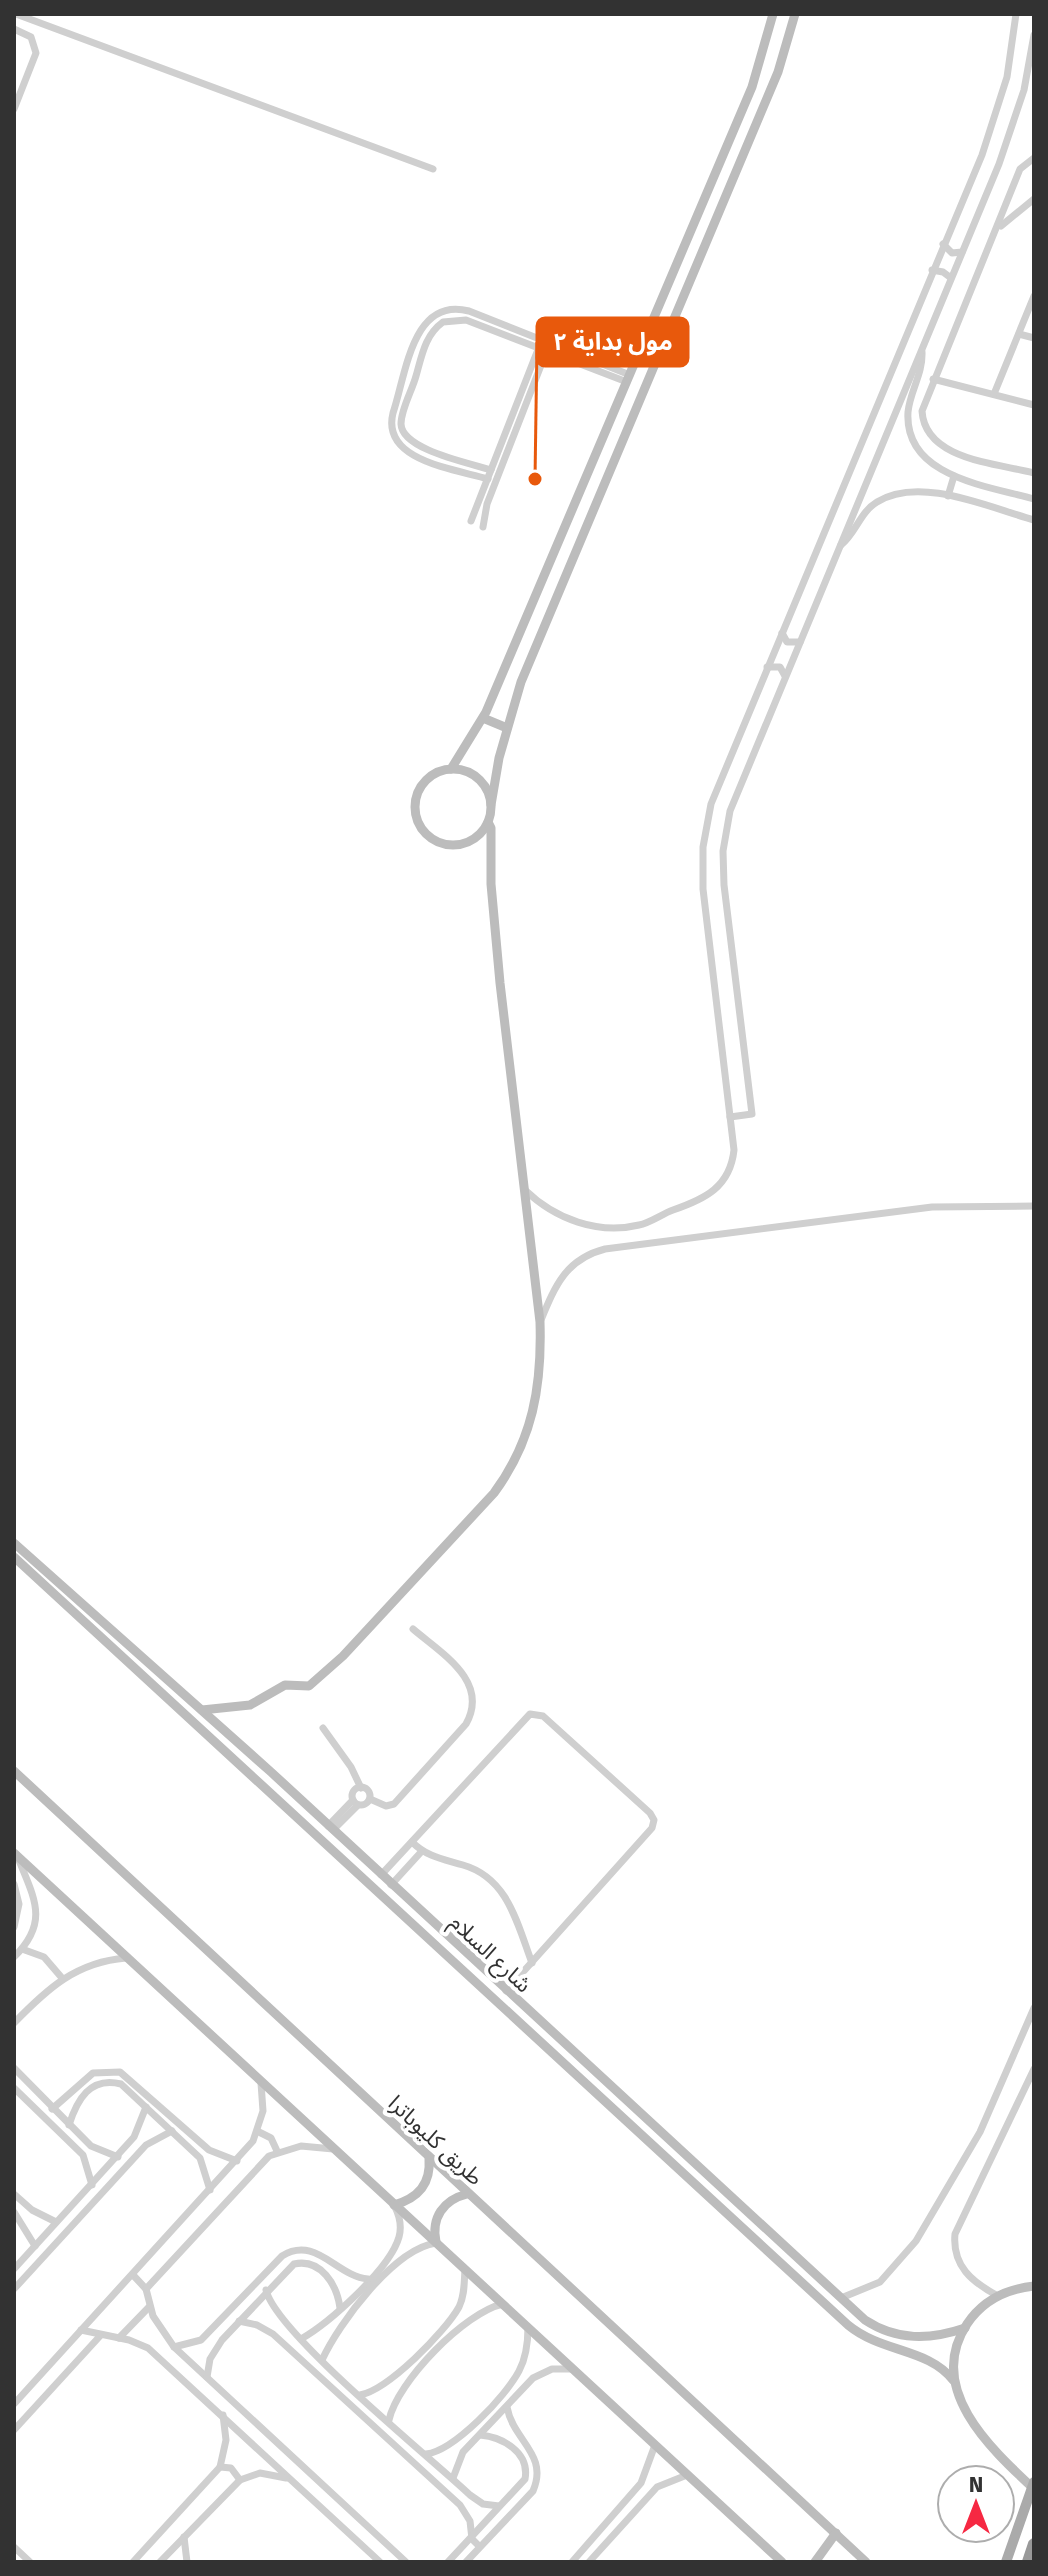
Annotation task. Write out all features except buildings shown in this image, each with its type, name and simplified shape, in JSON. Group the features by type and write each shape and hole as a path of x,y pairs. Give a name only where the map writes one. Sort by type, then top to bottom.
{"highway":[{"path":"1028,2562 1034,2544"}],"main road":[{"path":"451,769 483,718 629,378 752,87 773,14"},
{"path":"491,805 482,783 474,775 451,769 433,775 418,792 415,813 419,824 434,840 454,845 474,838 488,822 507,728 539,638 778,72 795,14"},
{"path":"700,210 707,218 717,218"},
{"path":"687,240 699,239 705,245"},
{"path":"483,718 507,728"},
{"path":"202,1710 250,1705 285,1685 309,1686 343,1656 494,1493 522,1447 535,1411 541,1376 540,1322 500,983 491,884 491,829 488,822"},
{"name":"شارع السلام","path":"14,1543 202,1710 873,2325 898,2335 929,2337 965,2328"},
{"name":"شارع السلام","path":"14,1557 855,2330 885,2347 931,2361 953,2380"},
{"name":"طريق كليوباترا","path":"14,1771 866,2562"},
{"path":"15,1855 782,2562"},
{"path":"394,2205 409,2200 422,2189 429,2174 429,2158"},
{"path":"436,2243 435,2226 441,2210 452,2199 467,2194"},
{"path":"718,2204 727,2194"},
{"path":"1034,2286 998,2296 982,2307 965,2328 955,2353 953,2380 972,2422 1034,2489"},
{"path":"1006,2562 1034,2482"},
{"path":"815,2562 836,2533"}],"street":[{"path":"16,14 433,169"},
{"path":"525,1190 553,1212 575,1222 599,1226 642,1225 707,1198 718,1189 733,1157 703,889 703,847 716,790 996,117 1010,60 1016,14"},
{"path":"14,29 31,37 36,53 14,109"},
{"path":"730,1117 752,1114 725,900 723,851 734,796 1017,115 1034,35"},
{"path":"1034,158 1020,169 922,411 923,421 932,438 960,454 1034,473"},
{"path":"996,230 1034,199"},
{"path":"943,244 952,253 962,252"},
{"path":"932,270 943,272 951,278"},
{"path":"994,394 1034,296"},
{"path":"488,479 420,458 399,445 390,424 423,323 432,314 448,308 499,321 629,378"},
{"path":"491,470 424,448 406,438 401,424 427,340 443,322 466,320 593,364"},
{"path":"1019,334 1034,338"},
{"path":"483,527 491,470 543,349"},
{"path":"471,521 486,495 543,349"},
{"path":"921,349 922,366 909,408 911,435 927,460 954,476 1034,499"},
{"path":"933,379 1034,405"},
{"path":"405,381 414,384"},
{"path":"948,496 954,476"},
{"path":"839,546 852,535 866,511 881,500 913,493 948,496 1034,520"},
{"path":"782,633 787,642 800,642"},
{"path":"767,667 780,667 785,676"},
{"path":"540,1322 558,1281 578,1260 605,1249 921,1208 989,1204 1034,1206"},
{"path":"642,1225 644,1243"},
{"path":"331,1828 356,1802 370,1799 386,1806 394,1804 466,1724 471,1711 472,1691 466,1678 413,1629"},
{"path":"381,1875 525,1717 534,1713 543,1716 650,1813 652,1828 506,1991"},
{"path":"323,1728 351,1767 361,1788 368,1791 370,1799"},
{"path":"356,1802 354,1792 361,1788"},
{"path":"412,1842 422,1851 475,1870 496,1884 511,1906 532,1963"},
{"path":"391,1885 422,1851"},
{"path":"14,1957 32,1934 36,1909 33,1890 15,1855"},
{"path":"14,1884 19,1904 14,1927"},
{"path":"22,1949 48,1960 62,1978"},
{"path":"14,2023 62,1978 93,1964 126,1958"},
{"path":"841,2298 880,2282 916,2241 980,2132 1034,2008"},
{"path":"14,2068 16,2084 83,2155 92,2185"},
{"path":"998,2296 964,2271 956,2253 955,2234 1034,2069"},
{"path":"52,2109 93,2073 120,2072 209,2150 237,2161"},
{"path":"69,2125 87,2090 103,2081 128,2088 200,2158 210,2190"},
{"path":"14,2404 237,2161 259,2132 264,2104 261,2083"},
{"path":"16,2084 52,2109 91,2146 118,2157"},
{"path":"14,2269 118,2157 142,2123 146,2107"},
{"path":"14,2289 146,2145 172,2131"},
{"path":"259,2132 271,2138 277,2151"},
{"path":"134,2137 142,2139 146,2145"},
{"path":"146,2289 261,2162 277,2151 309,2145 333,2149"},
{"path":"83,2155 91,2146"},
{"path":"14,2194 32,2210 56,2222"},
{"path":"301,2339 340,2308 398,2242 401,2224 394,2205"},
{"path":"14,2212 35,2246"},
{"path":"322,2360 342,2324 398,2263 418,2248 436,2243"},
{"path":"174,2347 196,2342 209,2332 282,2256 294,2250 316,2252 346,2273 368,2279"},
{"path":"207,2377 210,2359 220,2342 287,2268 309,2263 328,2276 340,2308"},
{"path":"360,2395 387,2385 454,2314 463,2292 465,2269"},
{"path":"133,2275 146,2289 149,2307 174,2347 406,2562"},
{"path":"266,2290 282,2322 322,2360 477,2501 499,2506"},
{"path":"389,2420 407,2382 471,2318 503,2304"},
{"path":"119,2338 149,2307"},
{"path":"239,2321 257,2325 273,2334 460,2505 470,2521 472,2539 479,2546"},
{"path":"273,2334 282,2322"},
{"path":"426,2454 453,2444 516,2376 526,2351 528,2327"},
{"path":"81,2330 148,2348 380,2562"},
{"path":"209,2332 212,2340 220,2342"},
{"path":"14,2430 100,2336"},
{"path":"453,2478 463,2452 542,2372 573,2369"},
{"path":"466,2562 533,2491 538,2480 536,2456 514,2429 507,2407"},
{"path":"133,2562 220,2467 226,2440 222,2413"},
{"path":"448,2562 525,2479 525,2463 507,2443 480,2435"},
{"path":"453,2444 463,2452"},
{"path":"572,2562 641,2483 655,2445"},
{"path":"220,2467 235,2471 240,2480"},
{"path":"160,2562 240,2480 260,2473 290,2480"},
{"path":"589,2562 651,2493 671,2479 687,2475"},
{"path":"641,2483 651,2493"},
{"path":"184,2537 187,2562"},
{"path":"14,2547 30,2562"}],"place":[{"name":"مول بداية ۲","path":"535,479"}]}
